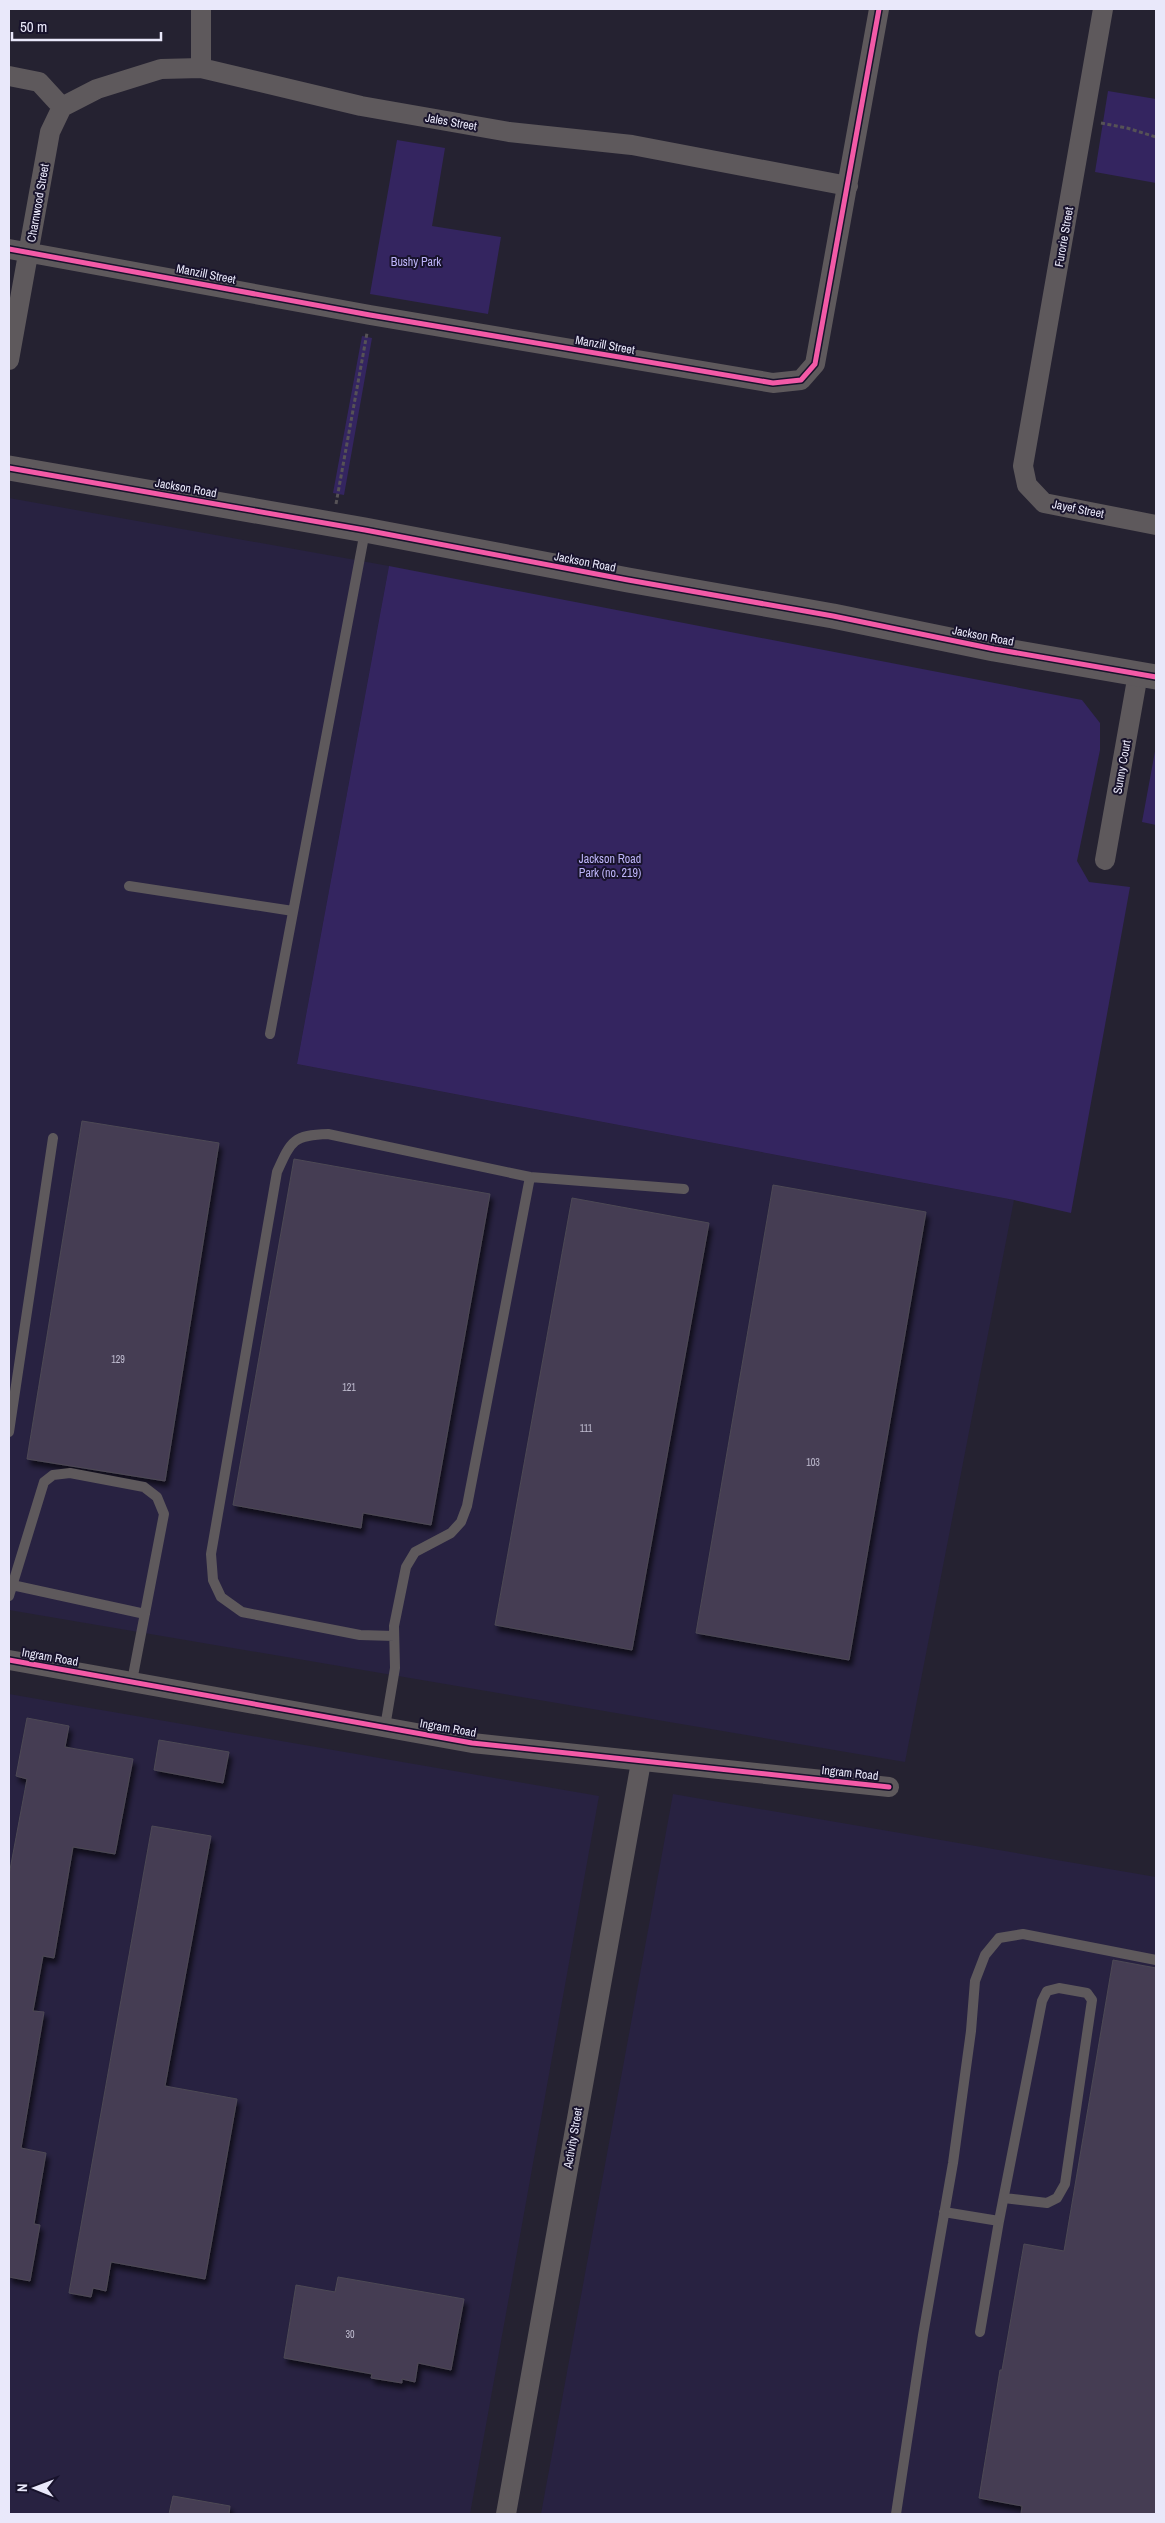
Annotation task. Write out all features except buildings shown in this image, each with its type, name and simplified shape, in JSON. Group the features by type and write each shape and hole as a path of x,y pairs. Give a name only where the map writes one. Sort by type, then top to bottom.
{"street":[{"path":"201,9 201,68"},
{"name":"Manzill Street","path":"9,248 370,315 773,383 801,380 816,364 879,9"},
{"name":"Furorie Street","path":"1023,466 1103,9"},
{"name":"Jales Street","path":"62,107 97,89 161,69 201,68 361,106 508,132 632,145 848,186"},
{"path":"9,76 39,82 62,107"},
{"name":"Charnwood Street","path":"9,360 50,132 62,107"},
{"name":"Jayef Street","path":"1023,466 1027,485 1044,503 1156,525"},
{"name":"Jackson Road","path":"9,468 333,524 1147,676"},
{"name":"Sunny Court","path":"1105,860 1147,676"},
{"name":"Ingram Road","path":"9,1660 472,1743 888,1787"},
{"name":"Activity Street","path":"506,2514 641,1762"}],"lane":[{"path":"270,1034 365,530"},
{"path":"129,886 293,911"},
{"path":"394,1636 360,1634 242,1612 221,1597 214,1580 211,1554 277,1172 288,1147 304,1135 328,1134 530,1177 684,1190"},
{"path":"9,1432 53,1138"},
{"path":"385,1727 395,1668 394,1636 406,1567 416,1552 451,1533 460,1522 467,1506 530,1177"},
{"path":"9,1596 44,1482 53,1475 70,1474 144,1487 157,1497 164,1514 132,1681"},
{"path":"12,1585 145,1614"},
{"path":"896,2514 922,2334 944,2212 971,2031 974,1981 985,1954 999,1938 1023,1934 1156,1960"},
{"path":"980,2332 999,2221 1042,2001 1047,1991 1059,1988 1087,1993 1092,2000 1065,2184 1057,2198 1047,2203 1004,2198"},
{"path":"944,2212 999,2221"}],"path":[{"path":"1083,120 1127,128 1156,137"},
{"path":"333,524 370,315"}],"shaded area":[{"path":"9,498 389,566 297,1064 1014,1200 905,1762 9,1610"},
{"path":"9,1694 599,1796 470,2514 9,2514"},
{"path":"673,1794 1156,1877 1156,2514 541,2514"}],"green space":[{"path":"1108,91 1156,99 1156,183 1095,172"},
{"name":"Bushy Park","path":"397,140 445,148 432,226 501,237 488,314 370,294"},
{"path":"362,336 372,338 344,495 333,493"},
{"name":"Jackson Road Park (no. 219)","path":"389,566 1082,700 1100,723 1100,750 1077,861 1089,882 1130,887 1071,1213 1014,1200 297,1064"},
{"path":"1156,746 1156,825 1142,822"}],"cycle path":[{"path":"9,249 370,315 773,383 801,380 815,364 879,9"},
{"path":"9,468 365,530 628,580 833,616 994,649 1156,677"},
{"path":"9,1660 472,1743 889,1787"}]}
